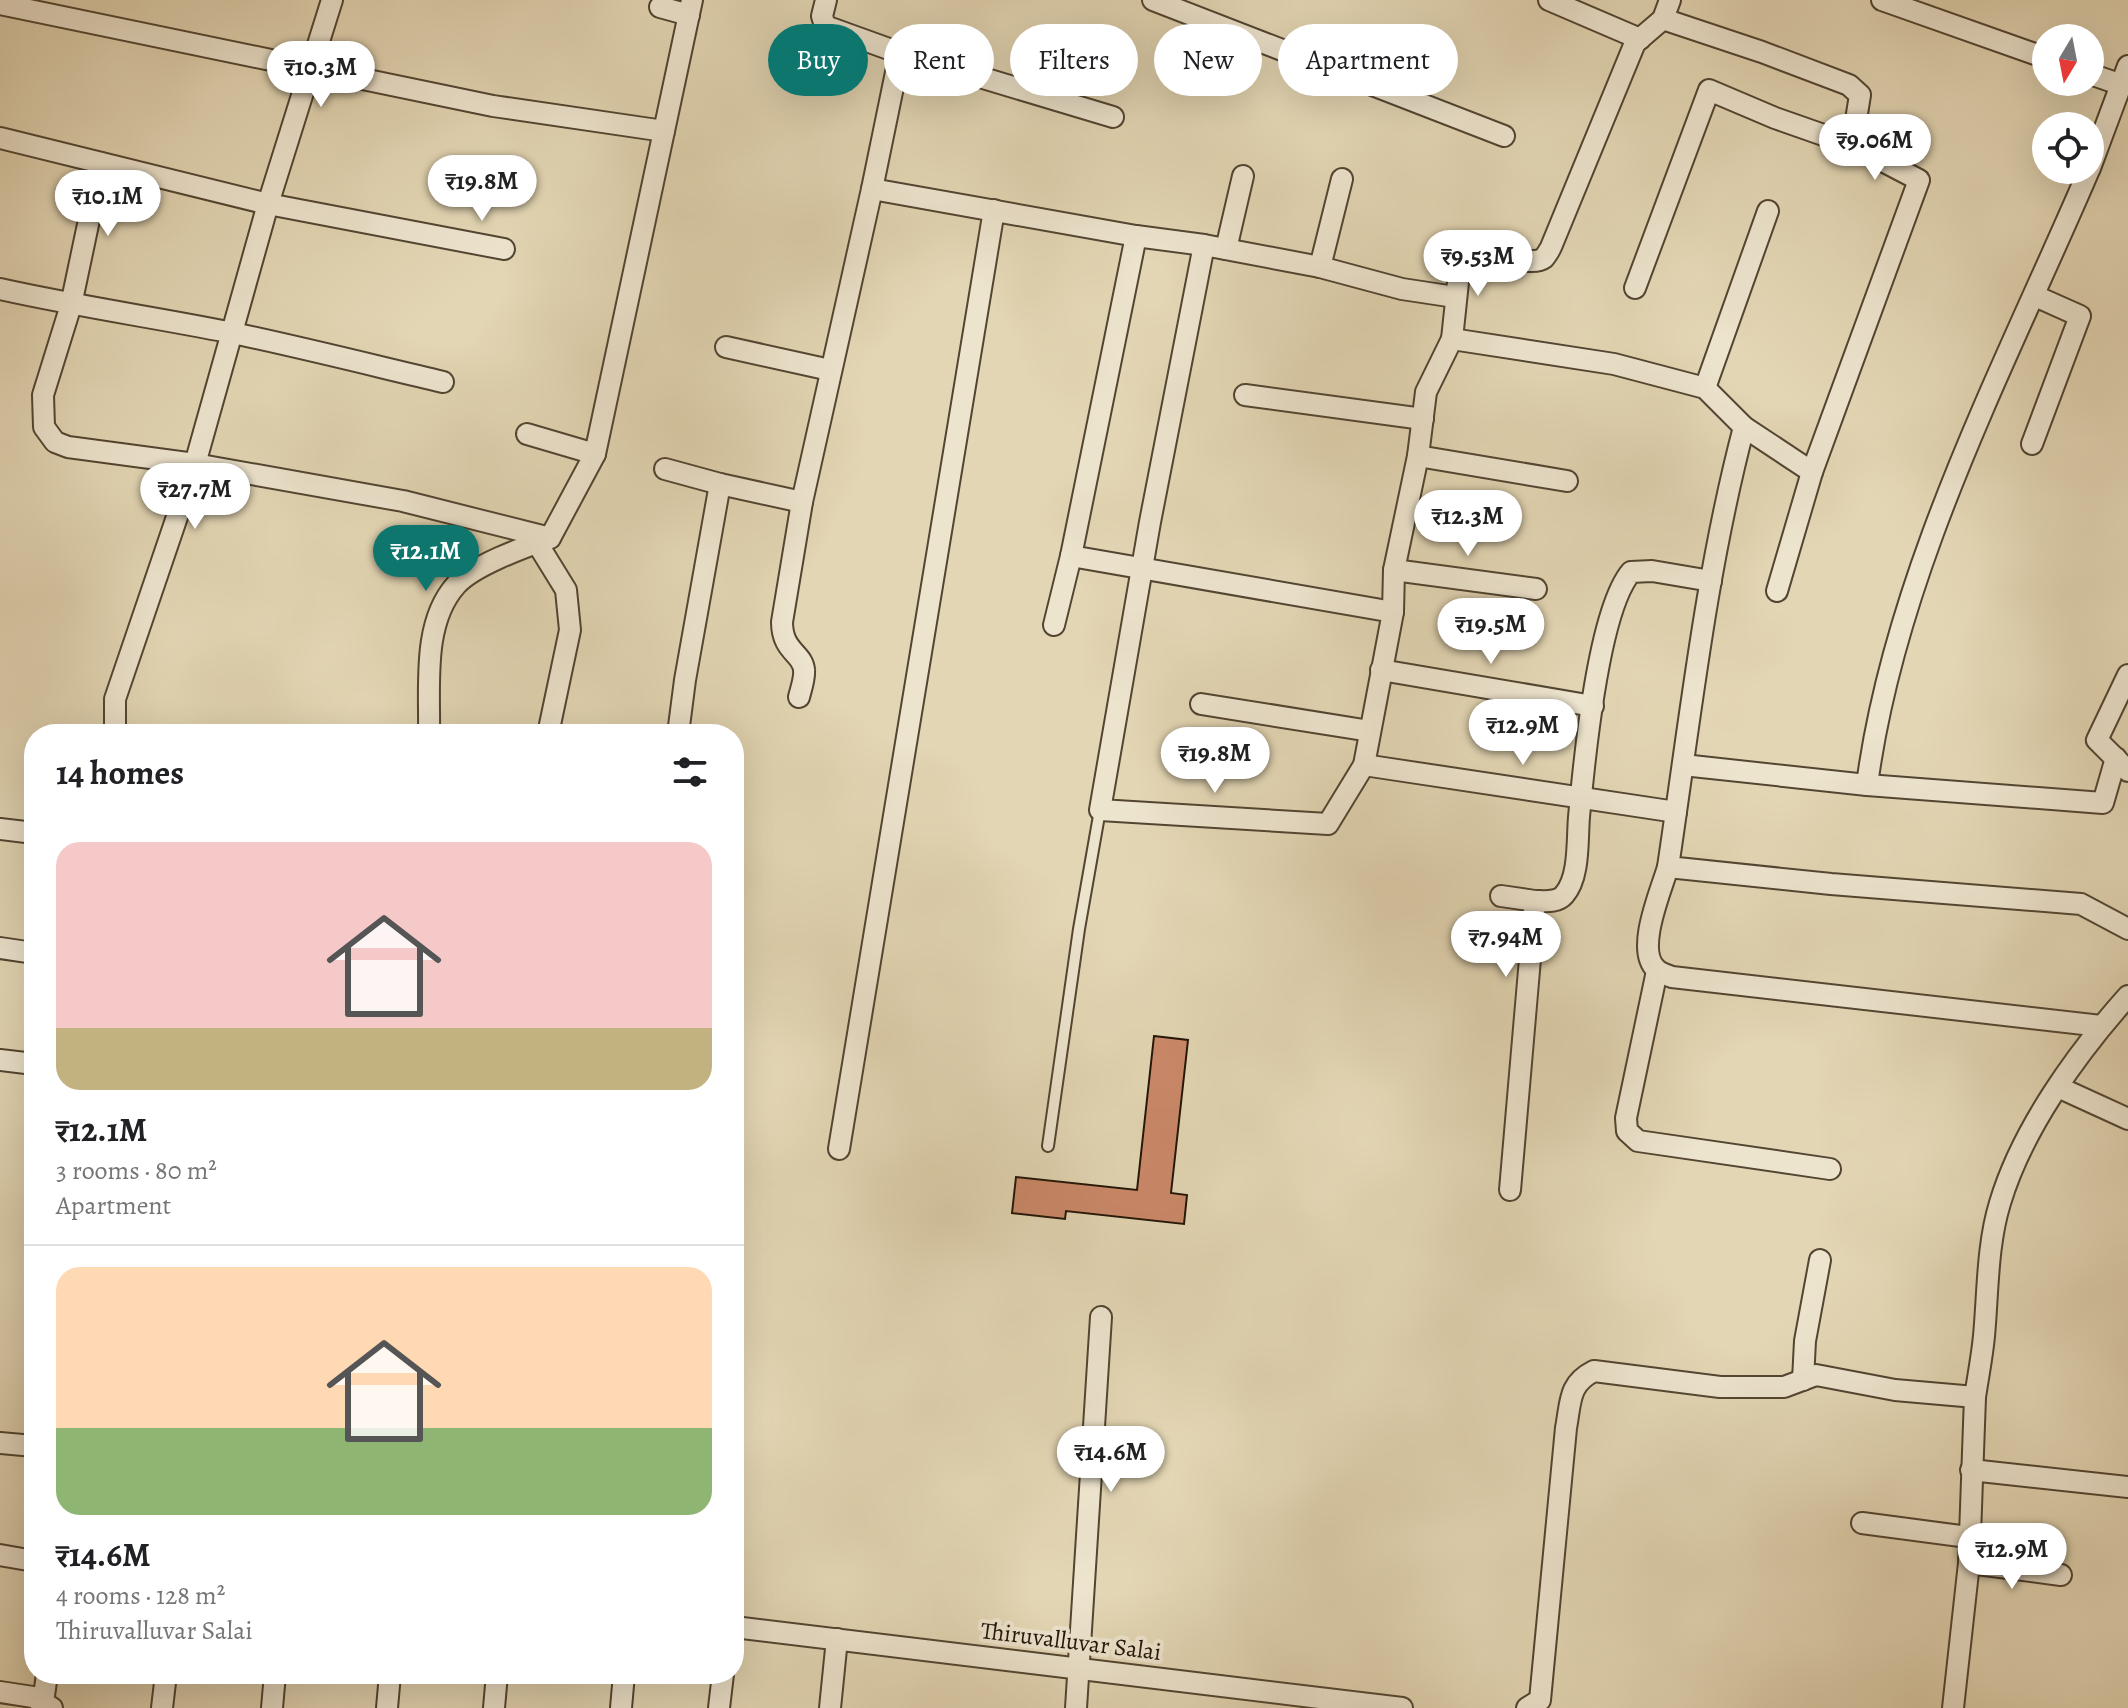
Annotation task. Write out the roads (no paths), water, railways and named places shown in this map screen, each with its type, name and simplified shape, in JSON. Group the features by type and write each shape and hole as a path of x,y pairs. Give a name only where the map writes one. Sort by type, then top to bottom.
{"street":[{"path":"115,724 115,699 195,464 268,204 332,0"},
{"path":"826,0 822,16 825,26 884,47"},
{"path":"1153,0 1504,136"},
{"path":"1549,0 1640,39"},
{"path":"1882,0 2032,53"},
{"path":"0,4 493,106 664,131"},
{"path":"429,724 431,649 438,615 457,583 503,555 543,541 595,454 690,7 660,7"},
{"path":"1204,245 1100,810 1328,824 1364,765 1393,612 1394,570 1418,456 1426,392 1452,339 1455,297 1461,263 1466,256 1487,252 1534,262 1544,258 1564,218 1635,43 1666,9 1762,52 1849,85 1860,95 1852,145"},
{"path":"2104,75 2125,76 2104,132"},
{"path":"994,81 1113,117"},
{"path":"1635,288 1709,90 1775,118 1852,145 1919,180 1812,472 1777,591"},
{"path":"799,697 804,669 801,660 782,638 782,622 802,502 891,96"},
{"path":"0,138 268,204 504,249"},
{"path":"101,163 71,305 43,395 44,427 55,442 68,447 195,464 403,501 543,541 566,590 570,630 550,724"},
{"path":"1226,249 1243,176"},
{"path":"1320,267 1342,179"},
{"path":"1867,785 1874,732 1929,543 2084,184"},
{"path":"872,189 1226,249 1320,267 1402,289 1455,297"},
{"path":"839,1149 994,210"},
{"path":"1705,388 1768,211"},
{"path":"1054,625 1071,556 1136,236"},
{"path":"0,289 71,305 126,312 233,333 443,382"},
{"path":"2032,444 2080,316 2035,296"},
{"path":"1452,339 1614,364 1705,388 1744,427 1812,472"},
{"path":"726,347 830,370"},
{"path":"1245,395 1423,419"},
{"path":"1744,427 1725,498 1668,867 1646,943 1649,960 1657,971 1672,977 2101,1026"},
{"path":"527,434 595,454"},
{"path":"1418,456 1567,481"},
{"path":"665,469 802,502"},
{"path":"679,724 720,484"},
{"path":"1071,556 1393,612"},
{"path":"1394,570 1536,589"},
{"path":"1501,896 1552,902 1563,896 1573,877 1602,646 1621,584 1631,572 1652,571 1711,581"},
{"path":"1381,670 1593,706"},
{"path":"1683,765 1867,785 2103,803 2122,764 2097,740 2128,675"},
{"path":"1201,704 1370,731"},
{"path":"1364,765 1676,812"},
{"path":"0,829 24,832"},
{"path":"1668,867 2081,904 2128,929"},
{"path":"1510,1190 1535,901"},
{"path":"0,948 24,952"},
{"path":"1657,971 1626,1118 1627,1131 1638,1141 1830,1169"},
{"path":"1953,1708 1969,1563 1975,1397 1999,1205 2017,1157 2058,1087 2101,1026 2128,996"},
{"path":"0,1060 24,1063"},
{"path":"2058,1087 2128,1119"},
{"path":"1803,1380 1805,1341 1820,1260"},
{"path":"1076,1708 1101,1317"},
{"path":"1534,1704 1566,1428 1578,1378 1594,1371 1720,1387 1784,1387 1816,1375 1895,1390 1975,1397"},
{"path":"0,1443 24,1445"},
{"path":"1971,1470 2128,1487"},
{"path":"1862,1523 1968,1537"},
{"path":"0,1555 24,1559"},
{"path":"1969,1563 2061,1575"},
{"name":"Thiruvalluvar Salai","path":"744,1628 1402,1708"},
{"path":"830,1708 837,1639"},
{"path":"47,1684 48,1706"},
{"path":"162,1708 165,1684"},
{"path":"272,1708 274,1684"},
{"path":"387,1708 389,1684"},
{"path":"494,1708 496,1684"},
{"path":"621,1708 623,1684"},
{"path":"719,1708 722,1684"},
{"path":"0,1692 33,1697 48,1706"}],"lane":[{"path":"1048,1146 1079,929 1100,810"}]}
